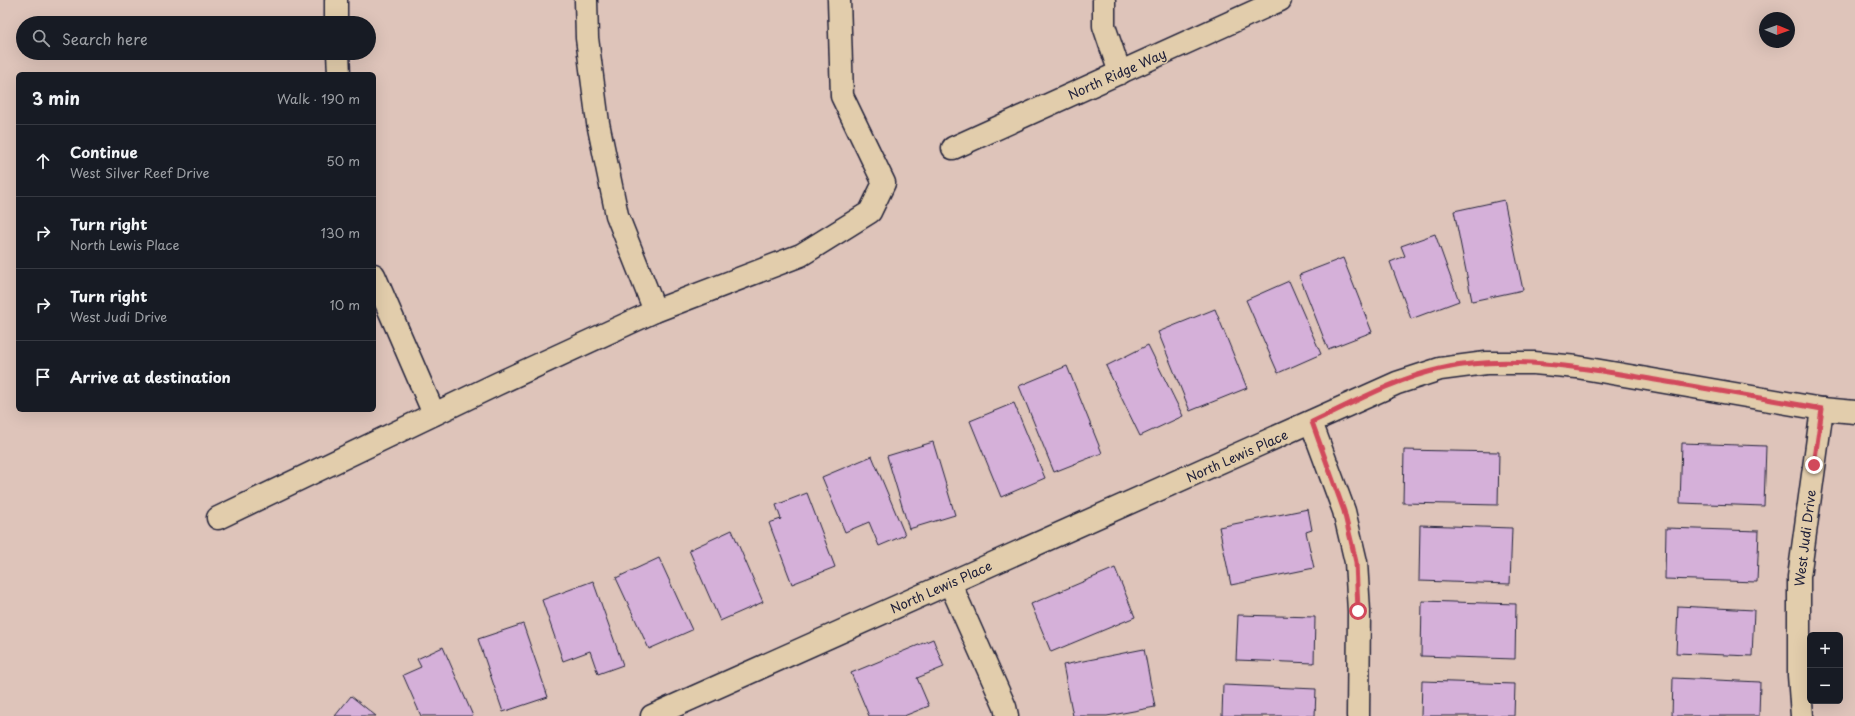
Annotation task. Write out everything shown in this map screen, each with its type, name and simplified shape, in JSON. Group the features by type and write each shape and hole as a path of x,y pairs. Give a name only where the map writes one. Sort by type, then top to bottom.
{"street":[{"path":"336,0 336,16"},
{"path":"586,0 587,38 598,123 617,215 655,311"},
{"path":"218,518 434,414 655,311 801,255 870,212 884,183 842,96 839,0"},
{"path":"1104,0 1104,26 1120,73"},
{"name":"North Ridge Way","path":"953,148 1280,0"},
{"path":"338,60 339,72"},
{"path":"376,280 434,414"},
{"name":"North Lewis Place","path":"652,716 1397,383 1440,369 1486,363 1534,363 1577,367 1822,409 1855,412"},
{"name":"West Judi Drive","path":"1802,716 1799,675 1799,577 1822,409"},
{"path":"1312,422 1344,511 1356,562 1358,611 1358,716"},
{"path":"950,583 1005,706 1007,716"}],"building":[{"path":"1504,200 1523,290 1472,301 1454,211"},
{"path":"1435,234 1459,301 1411,319 1390,262 1405,256 1401,246"},
{"path":"1343,258 1372,332 1328,349 1299,275"},
{"path":"1289,281 1321,354 1278,373 1246,300"},
{"path":"1215,309 1247,388 1190,411 1158,332"},
{"path":"1148,345 1183,416 1140,436 1106,366"},
{"path":"1067,366 1102,453 1054,472 1019,386"},
{"path":"1014,403 1045,478 1001,497 970,421"},
{"path":"933,442 955,515 909,529 887,456"},
{"path":"1682,443 1766,446 1764,506 1680,503"},
{"path":"1404,450 1499,452 1498,505 1403,503"},
{"path":"872,456 905,535 879,546 869,522 845,532 822,477"},
{"path":"807,493 835,567 792,584 769,523 781,519 776,505"},
{"path":"1308,509 1312,530 1306,532 1314,568 1231,585 1219,527"},
{"path":"1420,525 1512,528 1510,584 1419,581"},
{"path":"1666,528 1759,531 1757,582 1665,579"},
{"path":"732,530 763,602 720,621 689,550"},
{"path":"659,558 692,630 649,649 616,578"},
{"path":"1115,568 1135,617 1051,652 1031,604"},
{"path":"593,581 623,665 598,674 590,651 563,661 542,600"},
{"path":"1422,601 1516,604 1515,659 1421,656"},
{"path":"1678,606 1754,610 1752,656 1676,653"},
{"path":"1238,615 1315,617 1314,663 1236,660"},
{"path":"523,624 548,697 503,712 478,639"},
{"path":"933,639 944,667 917,678 929,706 904,716 869,716 851,673"},
{"path":"443,647 473,716 421,716 403,675 421,667 417,659"},
{"path":"1144,649 1155,707 1107,716 1073,716 1063,665"},
{"path":"1673,678 1760,682 1759,716 1672,716"},
{"path":"1422,681 1515,684 1514,716 1421,716"},
{"path":"1223,685 1316,689 1315,716 1222,716"},
{"path":"351,696 376,716 335,716"}],"route":[{"path":"1358,611 1356,562 1344,511 1312,422 1397,383 1440,369 1486,363 1534,363 1577,367 1822,409 1814,465"}]}
